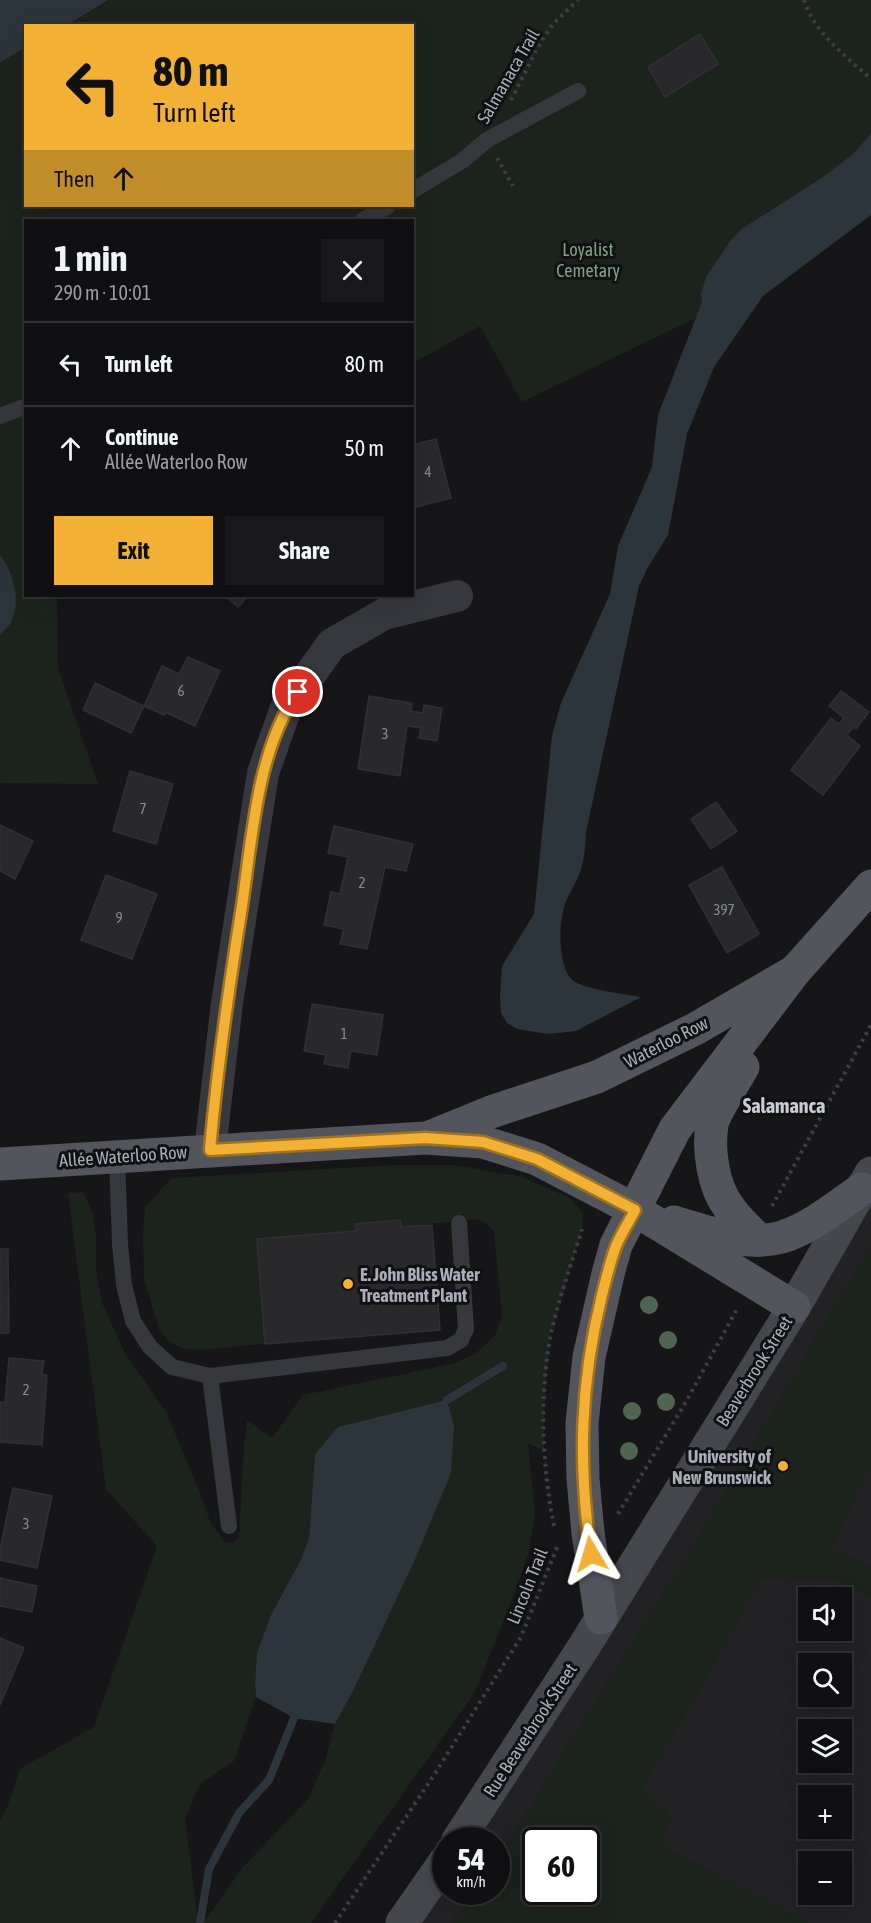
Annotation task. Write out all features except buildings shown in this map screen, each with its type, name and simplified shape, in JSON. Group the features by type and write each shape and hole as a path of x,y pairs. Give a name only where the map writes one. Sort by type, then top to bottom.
{"main road":[{"name":"Waterloo Row","path":"425,1138 491,1112 597,1077 695,1029 795,971 871,886"},
{"path":"601,1618 588,1533 582,1424 589,1357 616,1245 675,1129 795,971"},
{"path":"795,971 712,1123 711,1146 719,1188 736,1218 764,1226 781,1237 800,1229 866,1181"},
{"name":"Allée Waterloo Row","path":"0,1164 425,1138"},
{"path":"425,1138 483,1142 537,1159 635,1210 794,1307"},
{"path":"635,1210 711,1233 764,1226"}],"street":[{"path":"210,1150 227,1003 263,773 286,708 332,644 384,614 457,596"},
{"name":"Beaverbrook Street","path":"601,1618 794,1307 866,1181"},
{"name":"Rue Beaverbrook Street","path":"467,1827 527,1737 601,1618"},
{"path":"402,1923 432,1880"}],"lane":[{"path":"414,190 462,161 487,140 578,92"},
{"path":"365,219 386,207"},
{"path":"0,416 24,407"},
{"path":"117,1157 120,1244 124,1285 133,1321 150,1347 172,1367 210,1376 447,1348 461,1340 466,1329 459,1223"},
{"path":"210,1376 229,1526"}],"path":[{"name":"Salmanaca Trail","path":"511,100 552,25 578,0"},
{"path":"804,0 812,20 823,34 871,79"},
{"path":"487,140 513,186"},
{"path":"764,1226 871,1025"},
{"path":"612,1522 687,1400 737,1309"},
{"name":"Lincoln Trail","path":"335,1923 434,1775 520,1637 558,1545"}],"shaded area":[{"path":"0,0 108,0 69,24 24,24 24,49 0,62"},
{"path":"871,134 871,215 763,296 714,367 687,434 668,535 639,586 586,832 582,864 564,905 561,948 565,968 574,981 597,989 641,997 576,1031 548,1034 517,1029 507,1023 501,1013 502,966 534,914 552,736 561,703 610,594 618,546 652,467 658,415 702,302 701,294 706,277 731,240 743,228 820,179 852,155"},
{"path":"0,555 9,570 16,597 14,615 10,624 0,635"},
{"name":"University of New Brunswick","path":"871,1174 871,1923 402,1923 432,1879 432,1905 510,1905 510,1827 466,1827"},
{"path":"447,1400 454,1426 451,1473 413,1564 335,1724 294,1718 256,1697 257,1653 271,1615 309,1539 315,1454 338,1427"}],"green space":[{"name":"Loyalist Cemetary","path":"0,0 871,0 871,162 745,294 522,402 480,326 414,362 414,219 24,219 24,597 57,597 58,668 98,784 0,783"},
{"path":"393,1165 455,1165 522,1177 570,1198 583,1213 582,1229 551,1334 545,1386 544,1451 528,1443 535,1514 528,1555 475,1692 311,1923 203,1923 244,1866 308,1799 325,1761 335,1724 413,1564 315,1454 309,1539 271,1615 257,1653 256,1697 234,1761 200,1784 185,1818 198,1923 0,1923 0,1821 20,1769 94,1727 157,1546 106,1489 68,1193 83,1192 93,1213 96,1271 102,1303 125,1353 166,1412 211,1524 225,1542 233,1543 239,1537 247,1420 272,1438 303,1395 452,1364 475,1354 495,1335 502,1317 494,1232 486,1223 477,1219 401,1227 400,1220 355,1224 356,1231 257,1239 265,1344 200,1350 181,1348 169,1341 159,1330 144,1277 145,1208 171,1178"},
{"path":"871,1244 871,1464 833,1549 871,1566 871,1597 833,1579 762,1580 682,1722 641,1789 669,1812 670,1823 660,1844 810,1923 452,1923 465,1905 510,1905 510,1838 701,1531"}],"waterway":[{"path":"447,1400 503,1366"},
{"path":"200,1923 209,1869 239,1813 269,1780 294,1718"}],"place":[{"name":"E. John Bliss Water Treatment Plant","path":"348,1284"},
{"name":"University of New Brunswick","path":"783,1466"}],"district":[{"name":"Salamanca","path":"784,1105"}],"route":[{"path":"298,692 286,708 263,773 227,1003 210,1150 425,1138 483,1142 537,1159 635,1210 616,1245 589,1357 582,1424 584,1479 591,1554"}]}
